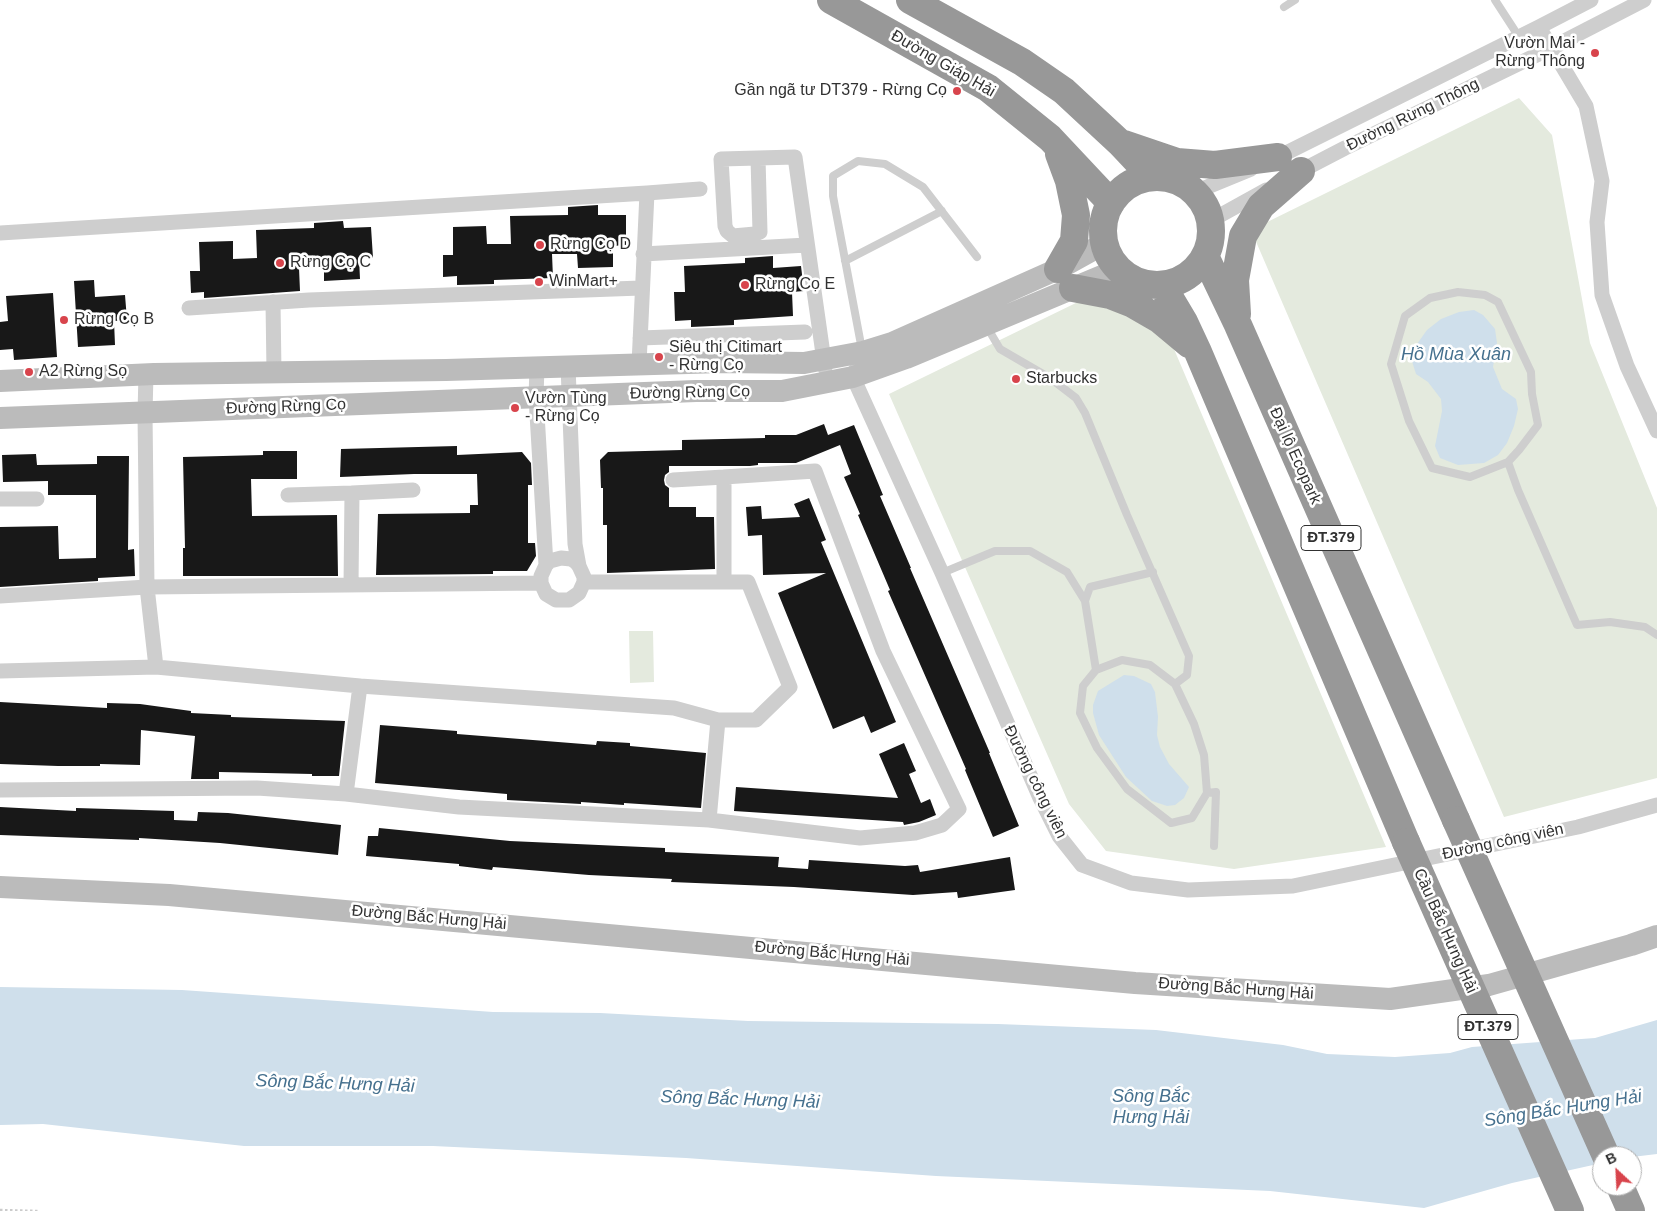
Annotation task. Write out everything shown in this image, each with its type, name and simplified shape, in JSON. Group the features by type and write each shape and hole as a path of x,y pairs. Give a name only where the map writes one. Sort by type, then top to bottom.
{"highway":[{"name":"Đường Giáp Hải","path":"831,0 988,88 1050,138 1111,203"},
{"path":"910,0 1022,62 1064,91 1120,143 1152,177"},
{"path":"1120,143 1177,162 1215,166 1290,164"},
{"path":"1057,147 1069,181 1076,215 1074,241 1065,279 1133,304 1159,319 1198,352"},
{"path":"1238,325 1235,280 1243,236 1290,164"},
{"path":"1152,177 1169,178 1187,185 1195,192 1201,198 1210,215 1212,233 1208,252 1198,268 1183,279 1162,285 1146,284 1129,278 1119,269 1107,252 1103,233 1104,219 1111,203 1122,190 1136,181 1152,177"},
{"name":"Đại lộ Ecopark","path":"1205,256 1238,325 1602,1146"},
{"name":"ĐT.379","path":"1162,285 1184,322 1198,352"},
{"name":"Cầu Bắc Hưng Hải","path":"1198,352 1406,842 1570,1211"},
{"path":"1624,1196 1631,1211"}],"street":[{"name":"Đường Rừng Thông","path":"1210,221 1290,164 1519,36 1591,0"},
{"name":"Đường Rừng Thông","path":"1195,192 1354,144 1551,48 1644,0"},
{"path":"1539,27 1586,106 1602,181 1597,222 1602,294 1627,366 1657,430"},
{"path":"758,158 760,232 733,236 727,231 725,226 721,159 758,158 795,157 828,382"},
{"path":"0,233 647,193 700,188"},
{"path":"639,364 641,288 647,193"},
{"name":"Đường Rừng Cọ","path":"0,418 536,397 782,391 853,377 906,358 986,325 1065,279 1105,243"},
{"path":"643,254 807,245"},
{"name":"Đường Rừng Cọ","path":"0,381 146,374 723,362 804,363 862,352 892,343 1065,279 1119,269"},
{"path":"189,308 273,302 641,288"},
{"path":"273,302 274,372"},
{"path":"640,338 805,332"},
{"path":"853,377 862,352"},
{"path":"568,366 575,544 584,582 579,593 562,601 546,594 540,576 546,564 560,558 571,560 579,566"},
{"path":"537,367 536,397 546,564"},
{"path":"146,374 147,587 156,668"},
{"name":"Đường công viên","path":"853,377 1040,798 1059,836 1082,865 1131,883 1188,890 1292,886 1578,827 1657,805"},
{"path":"0,790 257,788 346,794 460,807 709,820 860,838 916,833 942,825 959,809 883,651 815,471 673,480"},
{"path":"724,477 724,582"},
{"path":"288,495 413,490"},
{"path":"351,585 352,493"},
{"path":"0,499 38,499"},
{"path":"0,671 156,668 360,686 674,708 718,720 756,720 790,687 748,582 584,582"},
{"path":"0,596 147,587 541,583"},
{"path":"346,794 360,686"},
{"path":"709,820 718,720"},
{"name":"Đường Bắc Hưng Hải","path":"0,887 169,895 1135,983 1390,999 1489,985 1657,936"}],"lane":[{"path":"1284,7 1295,0"},
{"path":"1495,0 1519,36"},
{"path":"862,352 833,196 833,176 858,161 885,164 923,187 977,257"},
{"path":"846,260 942,211"},
{"path":"1458,292 1485,295 1498,302 1531,372 1532,394 1538,425 1508,462 1470,477 1432,468 1409,421 1391,364 1405,316 1430,298 1458,292"},
{"path":"986,325 1000,349 1050,378 1076,398 1085,413 1189,656 1187,675 1175,684"},
{"path":"1508,462 1518,490 1577,625 1610,622 1645,627 1657,635"},
{"path":"942,574 995,551 1030,551 1067,572 1085,601 1096,670"},
{"path":"1085,601 1090,587 1153,572"},
{"path":"1122,660 1141,663 1150,665 1175,684 1194,724 1204,755 1207,793 1192,818 1171,823 1127,789 1097,748 1080,713 1083,686 1096,670 1122,660"},
{"path":"1207,793 1216,792 1214,846"}],"path":[{"path":"0,1210 39,1211"}],"shaded area":[{"path":"1519,98 1552,135 1590,343 1657,508 1657,778 1504,817 1251,230"},
{"path":"1082,300 1119,305 1171,342 1386,847 1234,869 1106,851 1069,804 889,394"},
{"path":"629,631 653,631 654,682 630,683"}],"water":[{"name":"Hồ Mùa Xuân","path":"1474,310 1483,315 1495,329 1497,343 1493,367 1502,389 1516,399 1518,409 1507,443 1498,455 1484,463 1458,465 1440,458 1435,446 1442,411 1441,399 1428,382 1416,374 1411,358 1417,344 1427,330 1441,319 1459,312"},
{"path":"1124,675 1134,676 1151,684 1155,692 1158,717 1157,735 1160,747 1169,764 1189,787 1184,798 1175,805 1167,806 1152,801 1126,777 1099,735 1093,713 1093,705 1098,691"},
{"name":"Sông Bắc Hưng Hải","path":"0,987 182,990 493,1012 600,1013 748,1021 998,1024 1156,1030 1283,1045 1327,1054 1395,1057 1450,1053 1472,1047 1595,1038 1657,1020 1657,1154 1642,1156 1642,1146 1592,1146 1592,1165 1512,1183 1424,1208 1270,1191 936,1176 686,1158 433,1146 244,1146 43,1124 0,1125"}],"building":[{"name":"Rừng Cọ D","path":"598,205 598,215 626,215 626,245 613,246 613,267 578,268 577,254 552,254 553,278 494,280 494,284 457,285 457,276 443,277 443,255 453,255 453,227 486,226 487,244 511,244 510,216 568,215 568,207"},
{"name":"Rừng Cọ C","path":"343,221 344,228 371,227 373,258 359,258 360,279 324,281 324,267 299,268 300,291 204,298 204,292 191,293 190,271 200,271 199,242 233,241 233,259 257,258 256,230 314,228 314,223"},
{"name":"Rừng Cọ E","path":"773,256 773,268 801,266 804,291 792,292 793,316 734,320 734,325 691,327 691,320 675,321 674,292 685,292 684,266 745,263 745,258"},
{"path":"94,280 95,297 125,295 127,320 114,321 115,345 78,347 74,281"},
{"path":"53,293 57,357 14,360 13,349 0,350 0,322 8,321 6,296"},
{"path":"824,424 828,435 854,425 883,495 880,496 990,753 1019,826 993,837 966,769 888,591 890,590 858,515 860,514 844,477 851,474 840,445 796,463 758,463 758,465 750,466 669,466 669,472 665,475 664,480 665,485 669,488 669,507 696,507 696,517 714,517 715,569 607,573 607,525 603,525 603,488 601,488 600,460 608,452 682,450 682,440 765,438 765,435 796,435"},
{"path":"457,446 457,455 522,452 531,463 532,485 528,485 528,543 535,543 536,556 527,571 493,571 493,574 376,575 378,514 470,513 470,505 478,505 477,474 340,477 341,449"},
{"path":"263,451 297,451 297,479 251,479 252,516 337,515 338,576 183,576 183,548 185,548 183,457 263,455"},
{"path":"36,454 37,465 97,464 97,456 129,456 128,550 134,549 135,576 98,578 98,581 0,587 0,527 58,526 59,559 96,558 96,495 48,495 48,481 3,482 2,455"},
{"path":"809,498 826,540 821,542 896,722 871,733 864,716 833,729 778,593 826,573 763,575 762,535 748,536 746,507 761,506 762,519 800,517 794,504"},
{"path":"0,702 107,708 107,703 140,704 191,711 191,713 231,715 231,717 345,721 339,776 219,772 219,779 191,779 195,736 141,730 140,765 58,766 0,764"},
{"path":"380,725 457,731 457,734 596,745 597,741 630,743 630,746 706,753 701,808 624,803 624,805 581,802 581,804 507,800 507,794 375,783"},
{"path":"904,743 916,771 909,774 921,803 930,799 936,815 919,822 904,825 903,822 734,811 736,787 898,798 879,754"},
{"path":"0,807 76,811 76,808 174,811 174,820 197,821 198,812 228,813 341,825 338,855 220,843 139,838 139,840 0,835"},
{"path":"379,828 510,841 665,848 665,852 779,857 778,867 808,869 809,860 905,866 918,865 920,872 1010,857 1015,890 958,898 957,892 913,895 794,887 671,882 672,879 589,875 493,867 492,870 459,866 459,864 366,856 368,836 378,836"}],"place":[{"name":"Vườn Mai - Rừng Thông","path":"1595,53"},
{"name":"Gần ngã tư DT379 - Rừng Cọ","path":"957,91"},
{"name":"Rừng Cọ D","path":"540,245"},
{"name":"Rừng Cọ C","path":"280,263"},
{"name":"WinMart+","path":"539,282"},
{"name":"Rừng Cọ E","path":"745,285"},
{"name":"Rừng Cọ B","path":"64,320"},
{"name":"Siêu thị Citimart - Rừng Cọ","path":"659,357"},
{"name":"A2 Rừng Sọ","path":"29,372"},
{"name":"Starbucks","path":"1016,379"},
{"name":"Vườn Tùng - Rừng Cọ","path":"515,408"}]}
